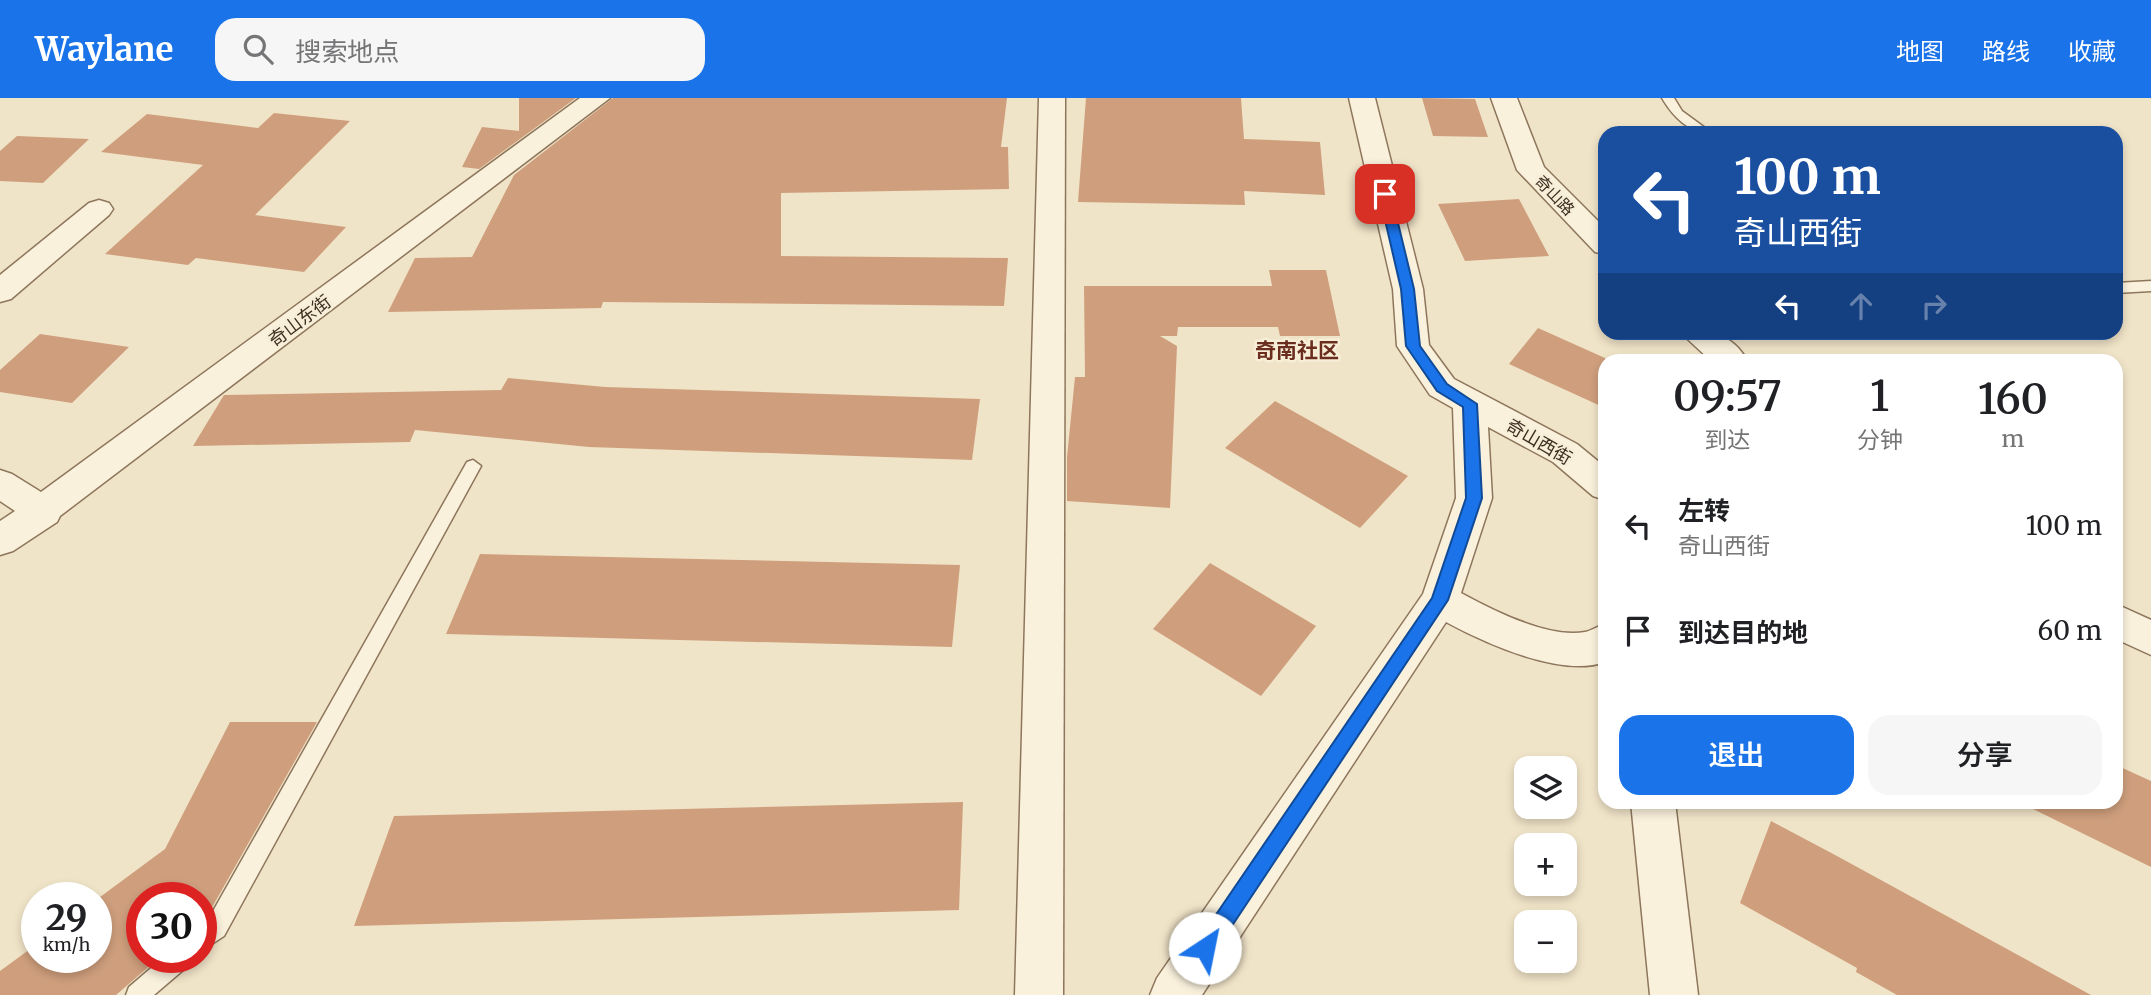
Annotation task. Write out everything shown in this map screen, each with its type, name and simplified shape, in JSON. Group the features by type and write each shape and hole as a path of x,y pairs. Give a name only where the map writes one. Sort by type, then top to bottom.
{"street":[{"name":"奇山东街","path":"0,541 44,512 597,98"},
{"path":"1039,995 1052,98"},
{"name":"奇山西街","path":"1362,98 1408,289 1413,346 1442,387 1565,453 1598,481"},
{"name":"奇山路","path":"1504,98 1531,170 1598,238"},
{"path":"0,292 44,252 100,209"},
{"path":"1705,340 1723,354"},
{"path":"1174,995 1440,600 1474,498 1470,404"},
{"path":"0,483 44,512"},
{"path":"1440,600 1493,630 1558,648 1598,648"},
{"path":"2123,624 2151,639"},
{"path":"1654,809 1674,995"}],"lane":[{"path":"1668,98 1677,113 1696,126"},
{"path":"2123,288 2151,286"},
{"path":"217,926 473,466"},
{"path":"137,995 162,973"}],"building":[{"path":"519,98 576,98 479,169 462,167 482,127 519,131"},
{"path":"613,98 1007,98 1001,147 1008,147 1009,189 781,193 781,256 1008,258 1004,306 603,302 601,308 388,312 415,258 472,257 514,175"},
{"path":"1086,98 1241,98 1244,139 1320,142 1325,195 1244,191 1245,205 1078,202"},
{"path":"1422,98 1475,99 1488,137 1433,136"},
{"path":"274,113 350,121 255,215 346,227 304,272 196,258 188,265 105,254 203,165 101,152 147,114 258,128"},
{"path":"17,136 89,139 43,183 0,181 0,151"},
{"path":"1519,199 1549,256 1465,261 1438,204"},
{"path":"1269,270 1326,270 1340,336 1280,336 1278,327 1178,327 1177,336 1160,336 1177,346 1170,508 1067,501 1067,457 1075,377 1085,377 1084,286 1272,286"},
{"path":"1538,328 1598,355 1598,405 1509,364"},
{"path":"40,334 129,347 72,403 0,392 0,370"},
{"path":"508,378 605,387 980,399 972,460 589,447 415,430 410,442 193,446 224,395 501,390"},
{"path":"1275,401 1408,476 1360,528 1225,448"},
{"path":"480,554 960,565 952,647 446,634"},
{"path":"1210,563 1316,626 1261,696 1153,629"},
{"path":"230,722 317,722 217,899 217,882 126,882 126,973 141,973 116,995 0,995 0,971 21,956 21,973 112,973 112,888 165,849"},
{"path":"2123,768 2151,781 2151,867 2033,809 2123,809"},
{"path":"963,802 959,910 354,926 394,816"},
{"path":"1771,821 2091,995 1897,995 1856,972 1857,968 1740,903"}],"district":[{"name":"奇南社区","path":"1297,351"}],"route":[{"path":"1205,948 1440,600 1474,498 1470,404 1442,387 1413,346 1408,289 1385,194"}]}
